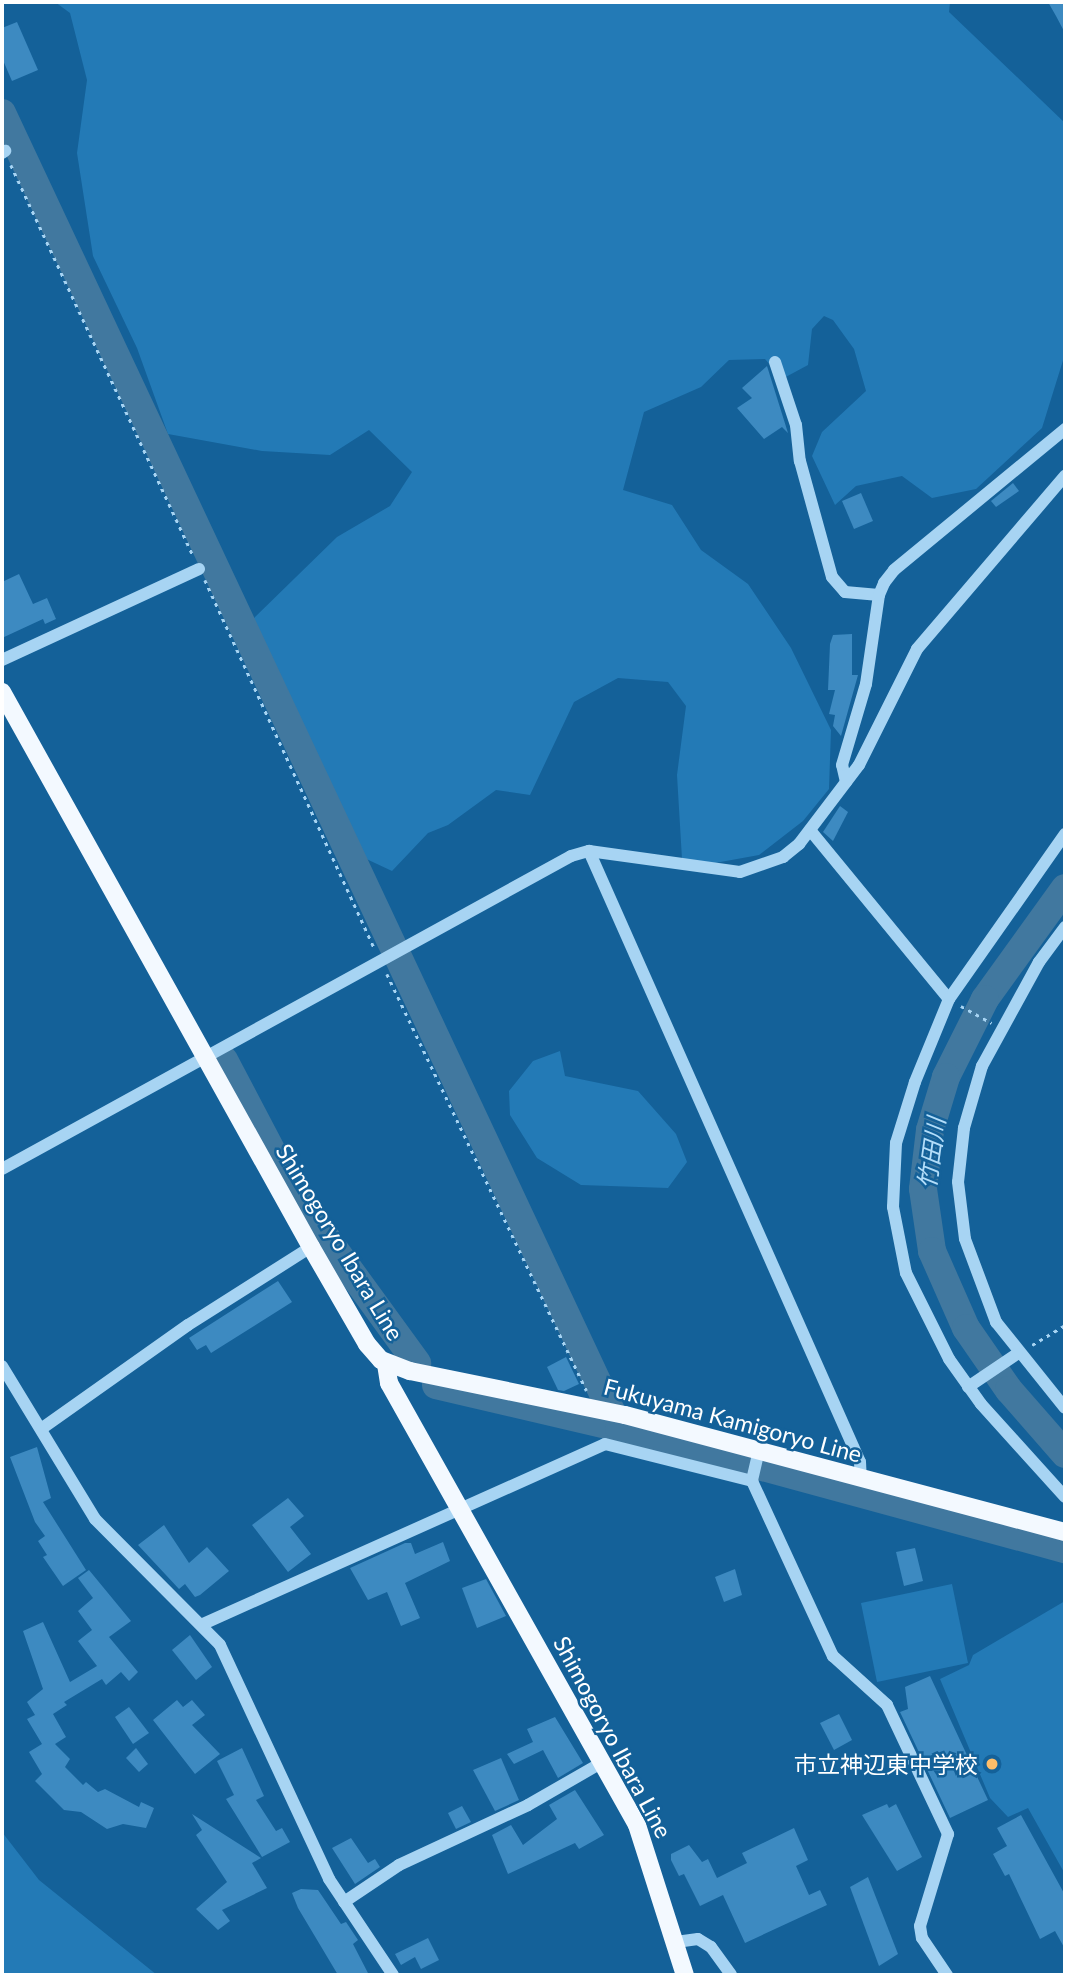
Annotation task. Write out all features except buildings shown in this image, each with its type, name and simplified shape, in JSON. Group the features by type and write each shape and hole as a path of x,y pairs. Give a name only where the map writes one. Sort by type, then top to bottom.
{"main road":[{"name":"Shimogoryo Ibara Line","path":"2,692 311,1247 367,1344 386,1364 389,1384 637,1825 685,1975"},
{"name":"Fukuyama Kamigoryo Line","path":"386,1364 594,1407 759,1454 1065,1532"}],"street":[{"path":"775,362 796,425 800,461 832,577 845,592 879,595"},
{"path":"846,782 842,765 866,684 879,595 894,570 1065,429"},
{"path":"2,1170 572,856 589,852 740,872 783,857 810,830 859,765 917,649 1065,476"},
{"path":"2,660 200,569"},
{"path":"810,830 952,1000"},
{"path":"1065,834 952,1000 915,1082 896,1143 893,1207 906,1273 924,1316 970,1385 1065,1497"},
{"path":"589,852 860,1462 861,1480"},
{"path":"1065,926 1039,962 982,1066 966,1119 960,1159 960,1206 974,1273 1014,1355 1065,1408"},
{"path":"41,1429 188,1325 311,1247"},
{"path":"970,1385 1014,1355"},
{"path":"2,1366 95,1519 203,1624 225,1654 278,1776 344,1902 393,1975"},
{"path":"203,1624 605,1444 752,1479"},
{"path":"759,1454 752,1479 832,1656 887,1705 947,1834 919,1926 922,1938 947,1975"},
{"path":"344,1902 411,1858 528,1805 601,1763"},
{"path":"676,1942 698,1939 711,1947 731,1975"}],"path":[{"path":"3,152 594,1407"},
{"path":"952,1000 997,1026"},
{"path":"1014,1355 1065,1325"}],"shaded area":[{"path":"55,2 950,2 949,12 1065,123 1065,354 1042,428 976,489 932,498 902,476 856,486 835,505 812,456 822,432 866,391 854,349 833,320 824,316 812,329 808,365 782,379 765,359 729,360 701,387 644,412 623,490 672,505 701,550 748,584 791,648 831,730 829,789 803,821 759,855 715,863 682,859 677,775 686,706 668,682 618,678 574,702 530,795 496,790 448,825 428,833 392,871 360,856 250,622 337,537 390,506 412,472 369,430 330,455 262,451 168,434 137,348 93,256 77,153 87,80 70,13"},
{"path":"560,1051 565,1076 638,1091 676,1134 687,1162 668,1188 581,1185 537,1158 510,1115 509,1091 533,1061"},
{"path":"952,1584 968,1663 877,1682 861,1603"},
{"path":"1065,1601 1065,1874 1028,1808 1008,1817 990,1798 940,1679 969,1665 973,1655"},
{"path":"2,1832 39,1880 157,1975 2,1975"}],"waterway":[{"path":"2,113 619,1428"},
{"name":"竹田川","path":"1065,888 985,999 946,1077 930,1130 923,1189 932,1251 966,1328 1009,1390 1065,1454"},
{"path":"224,1060 295,1195 417,1363"},
{"path":"436,1385 619,1428 1065,1549"}],"place":[{"name":"市立神辺東中学校","path":"992,1764"}]}
